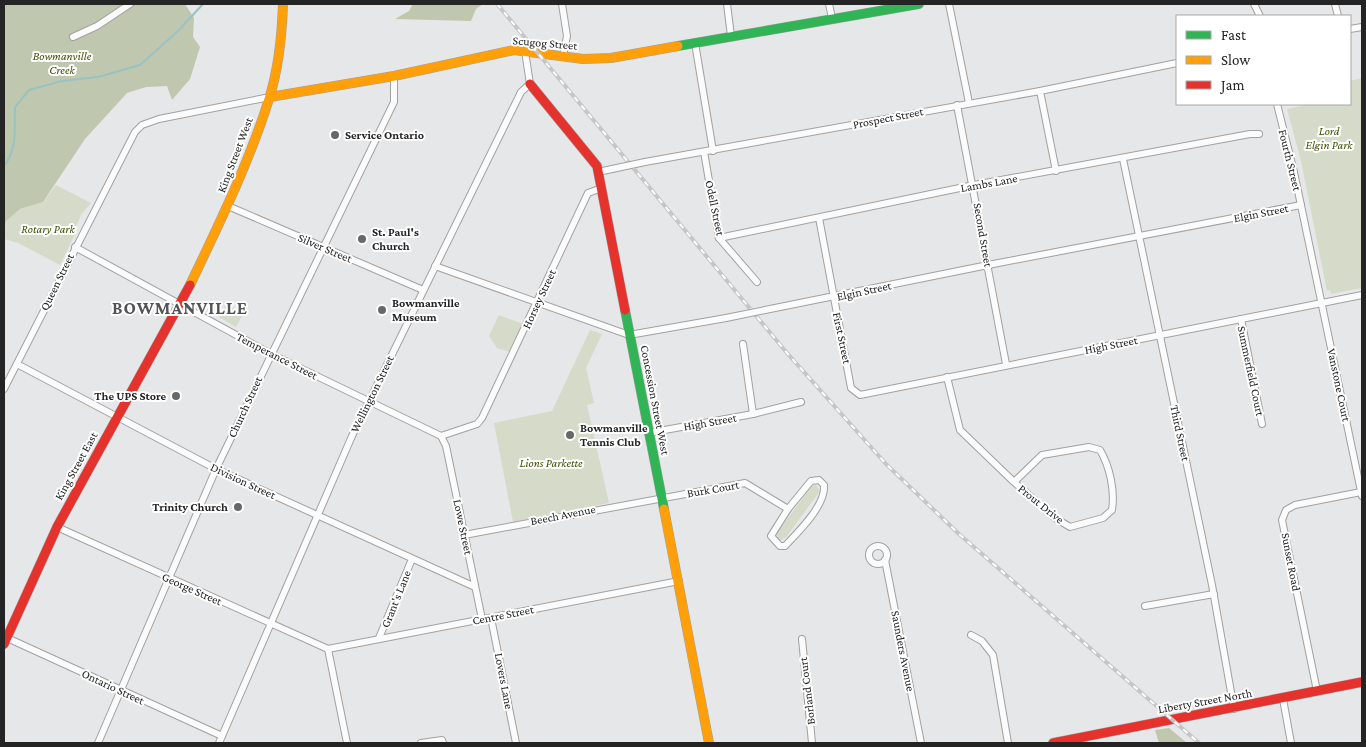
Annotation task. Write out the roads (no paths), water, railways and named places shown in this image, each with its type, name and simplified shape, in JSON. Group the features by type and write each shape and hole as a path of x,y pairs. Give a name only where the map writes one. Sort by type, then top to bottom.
{"street":[{"path":"73,37 97,26 130,4"},
{"name":"King Street West","path":"180,306 228,206 270,97 282,28 283,4"},
{"path":"562,4 567,36 563,56"},
{"path":"726,4 731,36"},
{"path":"829,4 832,18"},
{"name":"Scugog Street","path":"142,125 159,119 270,97 394,76 514,50 583,59 611,58 919,4"},
{"path":"950,4 969,103"},
{"path":"695,43 713,151"},
{"path":"525,51 530,84"},
{"name":"Prospect Street","path":"598,172 1040,91 1176,63"},
{"name":"Church Street","path":"98,743 216,469 394,102 394,76"},
{"name":"Concession Street West","path":"530,84 597,166 709,743"},
{"name":"Wellington Street","path":"219,743 368,402 521,92 530,84"},
{"path":"1040,91 1056,171"},
{"name":"Second Street","path":"957,105 974,186 1006,364"},
{"name":"Fourth Street","path":"1277,105 1301,205 1321,304"},
{"name":"Queen Street","path":"4,389 129,140 142,125"},
{"name":"Lambs Lane","path":"719,238 974,186 1259,134"},
{"name":"Odell Street","path":"704,152 719,238 757,282"},
{"name":"Third Street","path":"1122,159 1140,236 1214,594 1234,709"},
{"name":"Horsey Street","path":"441,436 477,424 482,418 588,193 602,188"},
{"name":"Elgin Street","path":"629,336 834,298 988,265 1301,205"},
{"name":"Silver Street","path":"228,206 423,290"},
{"name":"First Street","path":"819,218 852,388 860,394"},
{"name":"Temperance Street","path":"75,247 271,354 441,436"},
{"path":"435,266 629,336"},
{"name":"High Street","path":"860,394 1362,295"},
{"name":"Vanstone Court","path":"1321,304 1362,494"},
{"name":"King Street East","path":"5,639 57,527 180,306"},
{"name":"Summerfield Court","path":"1241,319 1262,424"},
{"path":"743,344 753,414"},
{"name":"Division Street","path":"17,364 216,469 475,587"},
{"name":"Prout Drive","path":"947,377 960,430 1014,482 1056,518 1070,527 1103,518 1112,510 1114,499 1106,460 1100,450 1088,447 1042,455 1014,482"},
{"name":"High Street","path":"648,433 753,414 801,402"},
{"name":"Lowe Street","path":"441,436 446,446 482,619"},
{"path":"819,480 824,484 825,494 803,528 785,546 780,546 771,536 788,509 811,482 819,480"},
{"name":"Burk Court","path":"662,498 745,484 788,509"},
{"name":"Sunset Road","path":"1317,691 1282,520 1286,510 1295,506 1362,494"},
{"name":"Beech Avenue","path":"464,535 662,498"},
{"name":"George Street","path":"57,527 328,649"},
{"name":"Grant's Lane","path":"379,638 412,559"},
{"name":"Saunders Avenue","path":"885,560 921,743"},
{"name":"Centre Street","path":"328,649 678,581"},
{"path":"1145,606 1214,594"},
{"name":"Lovers Lane","path":"491,618 516,743"},
{"path":"971,635 988,646 993,655 1008,743"},
{"name":"Ontario Street","path":"5,639 222,736"},
{"name":"Borland Court","path":"802,640 802,660 809,699 812,743"},
{"path":"328,649 347,743"},
{"name":"Liberty Street North","path":"1053,743 1234,709 1362,682"},
{"path":"1283,698 1290,743"},
{"path":"424,743 442,740 443,743"}],"waterway":[{"name":"Bowmanville Creek","path":"4,166 13,145 15,107 29,90 62,81 98,77 140,65 178,31 203,4"}],"railway":[{"path":"497,4 787,353 886,464 959,534 1199,743"}],"place":[{"name":"Service Ontario","path":"335,135"},
{"name":"St. Paul's Church","path":"362,239"},
{"name":"Bowmanville Museum","path":"382,310"},
{"name":"The UPS Store","path":"176,396"},
{"name":"Bowmanville Tennis Club","path":"570,435"},
{"name":"Trinity Church","path":"238,507"}],"district":[{"name":"BOWMANVILLE","path":"180,308"}],"park label":[{"name":"Lord Elgin Park","path":"1329,138"},
{"name":"Rotary Park","path":"48,229"},
{"name":"Lions Parkette","path":"551,463"}]}
